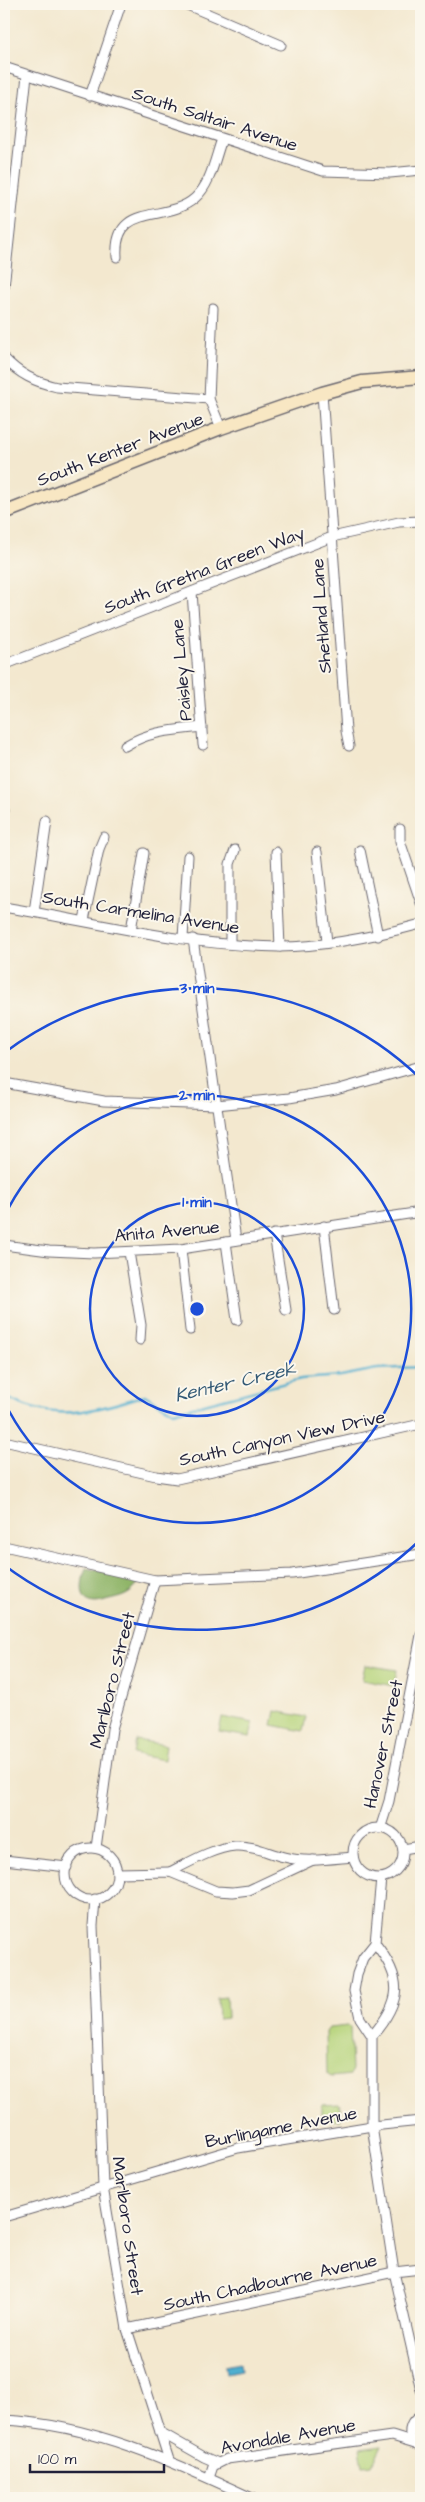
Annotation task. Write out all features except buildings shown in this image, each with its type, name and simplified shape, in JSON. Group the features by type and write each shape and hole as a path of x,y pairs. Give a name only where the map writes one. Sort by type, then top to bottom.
{"street":[{"path":"90,96 121,4"},
{"path":"185,4 281,45"},
{"name":"South Saltair Avenue","path":"4,67 222,140 323,171 390,173 421,170"},
{"path":"4,287 26,75"},
{"path":"117,257 116,245 125,225 144,215 184,207 197,197 206,185 222,140"},
{"path":"214,308 209,399 221,428"},
{"path":"5,362 35,381 57,387 209,399"},
{"name":"South Kenter Avenue","path":"4,513 221,428 322,393 362,382 421,377"},
{"name":"Shetland Lane","path":"322,393 345,721 349,746"},
{"name":"South Gretna Green Way","path":"4,665 332,537 399,522 421,521"},
{"name":"Paisley Lane","path":"192,592 203,745"},
{"path":"125,746 139,737 156,731 202,727"},
{"path":"34,912 46,821"},
{"path":"400,829 400,841 421,903"},
{"path":"84,920 99,849 104,837"},
{"path":"230,944 230,864 235,850"},
{"path":"360,850 378,936"},
{"path":"276,852 280,947"},
{"path":"317,852 328,942"},
{"path":"130,930 144,853"},
{"path":"183,938 188,856"},
{"name":"South Carmelina Avenue","path":"4,907 183,938 230,944 280,947 378,936 421,924"},
{"path":"193,939 236,1240"},
{"path":"4,1083 104,1101 216,1104 289,1098 327,1091 421,1066"},
{"name":"Anita Avenue","path":"4,1245 49,1251 129,1252 181,1249 421,1212"},
{"path":"324,1226 334,1310"},
{"path":"274,1234 286,1310"},
{"path":"226,1242 237,1320"},
{"path":"181,1249 190,1330"},
{"path":"129,1252 141,1325 140,1340"},
{"name":"South Canyon View Drive","path":"4,1441 156,1476 177,1479 421,1424"},
{"path":"4,1546 155,1580 292,1574 421,1554"},
{"name":"Marlboro Street","path":"96,1848 112,1729 155,1580"},
{"name":"Hanover Street","path":"380,1829 389,1802 421,1635"},
{"path":"380,1829 392,1832 397,1837 402,1849 400,1865 395,1871 381,1878 368,1876 362,1872 353,1857 354,1847 362,1834 369,1830 380,1829"},
{"path":"170,1872 209,1854 235,1846 255,1848 285,1858 313,1860 353,1857"},
{"path":"402,1849 421,1846"},
{"path":"96,1848 108,1854 116,1866 117,1873 113,1888 102,1898 87,1900 74,1893 67,1881 67,1867 70,1860 81,1850 96,1848"},
{"path":"4,1860 67,1867"},
{"path":"117,1873 170,1872 216,1891 233,1892 257,1887 313,1860"},
{"path":"381,1878 375,1942 363,1958 356,1974 354,1991 360,2018 372,2036 372,2126 394,2272 421,2382"},
{"name":"Marlboro Street","path":"95,1900 92,1926 103,2188 127,2329 169,2460"},
{"path":"372,2036 386,2020 393,2007 397,1991 395,1975 389,1960 375,1942"},
{"name":"Burlingame Avenue","path":"4,2216 238,2148 372,2126 421,2121"},
{"name":"South Chadbourne Avenue","path":"127,2329 394,2272 421,2269"},
{"path":"418,2370 421,2390"},
{"path":"417,2419 410,2434 420,2446"},
{"name":"Avondale Avenue","path":"380,2437 405,2429 417,2419"},
{"path":"4,2420 30,2421 72,2430 169,2460 252,2498"},
{"path":"160,2432 196,2454 218,2463"},
{"name":"Avondale Avenue","path":"209,2478 213,2466 218,2463 380,2437 392,2436 420,2446"}],"green space":[{"path":"86,1568 140,1579 133,1590 124,1596 94,1603 85,1598 83,1593 82,1587"},
{"path":"365,1665 397,1670 394,1686 362,1680"},
{"path":"275,1711 306,1717 303,1731 272,1725"},
{"path":"222,1717 253,1723 250,1737 219,1732"},
{"path":"136,1740 166,1745 164,1760 133,1754"},
{"path":"226,1997 227,2018 218,2019 217,1998"},
{"path":"350,2027 352,2070 350,2075 331,2077 327,2074 326,2032 329,2028"},
{"path":"340,2104 341,2120 322,2121 322,2105"},
{"path":"382,2445 372,2465 363,2466 360,2448"}],"water":[{"path":"240,2363 241,2370 226,2373 225,2366"}],"waterway":[{"name":"Kenter Creek","path":"4,1396 22,1405 40,1410 74,1412 109,1406 145,1395 173,1412 301,1379 341,1376 377,1369 421,1367"}]}
